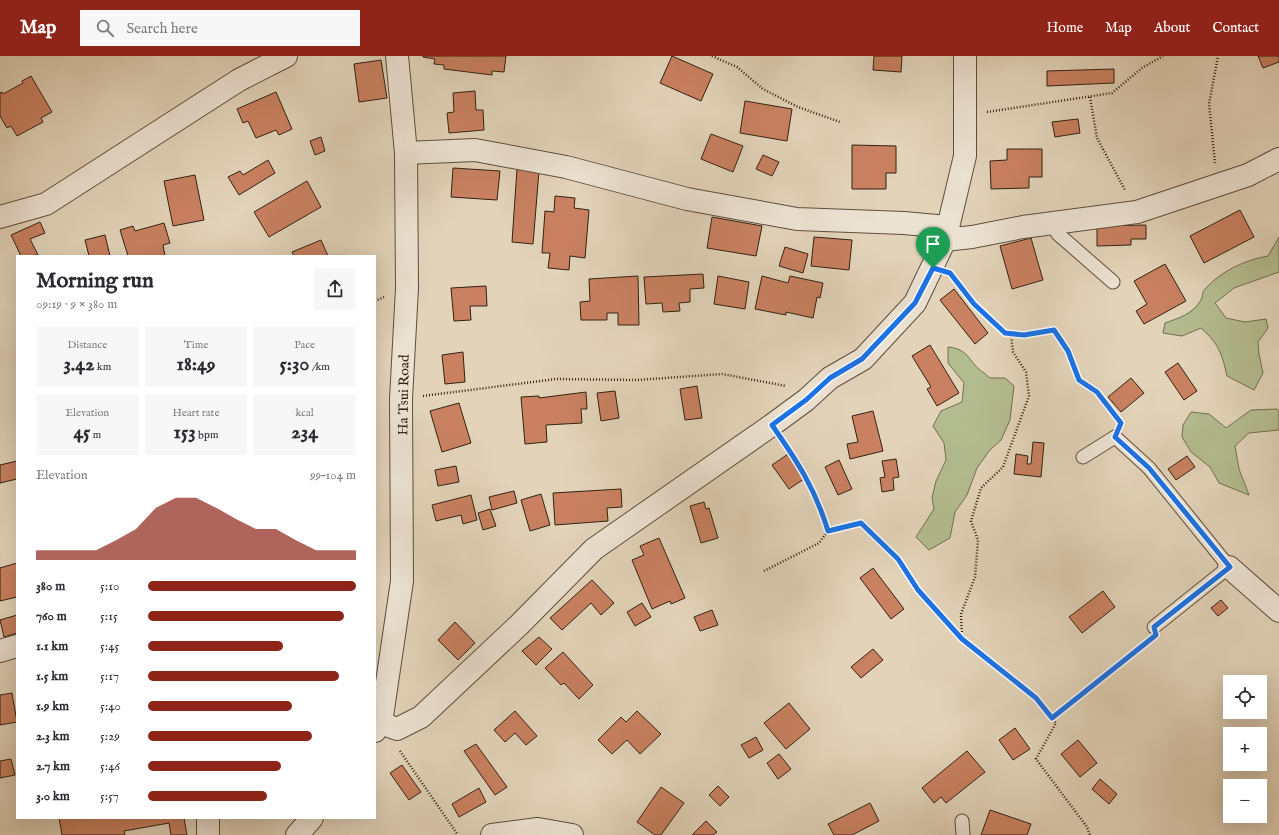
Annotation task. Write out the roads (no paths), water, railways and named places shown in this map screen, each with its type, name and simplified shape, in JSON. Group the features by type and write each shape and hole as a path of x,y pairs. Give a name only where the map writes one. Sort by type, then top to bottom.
{"street":[{"path":"0,217 46,204 239,80 286,56"},
{"name":"Ha Tsui Road","path":"384,728 402,581 401,399 407,288 406,153 397,56"},
{"path":"384,728 421,717 519,625 594,549 772,425 806,400 830,378 862,359 915,303 933,268 946,233 965,156 965,56"},
{"path":"406,153 475,150 566,167 686,199 797,219 904,223 946,233 972,237 1051,223 1137,212 1248,175 1279,159"},
{"path":"1230,567 1278,608"},
{"path":"0,651 16,646"},
{"path":"208,819 208,835"},
{"path":"297,835 311,819"},
{"path":"492,835 538,829 572,835"}],"lane":[{"path":"1051,223 1058,234 1113,282"},
{"path":"1083,457 1115,437 1149,468 1230,567 1154,627"},
{"path":"962,821 963,835"}]}
